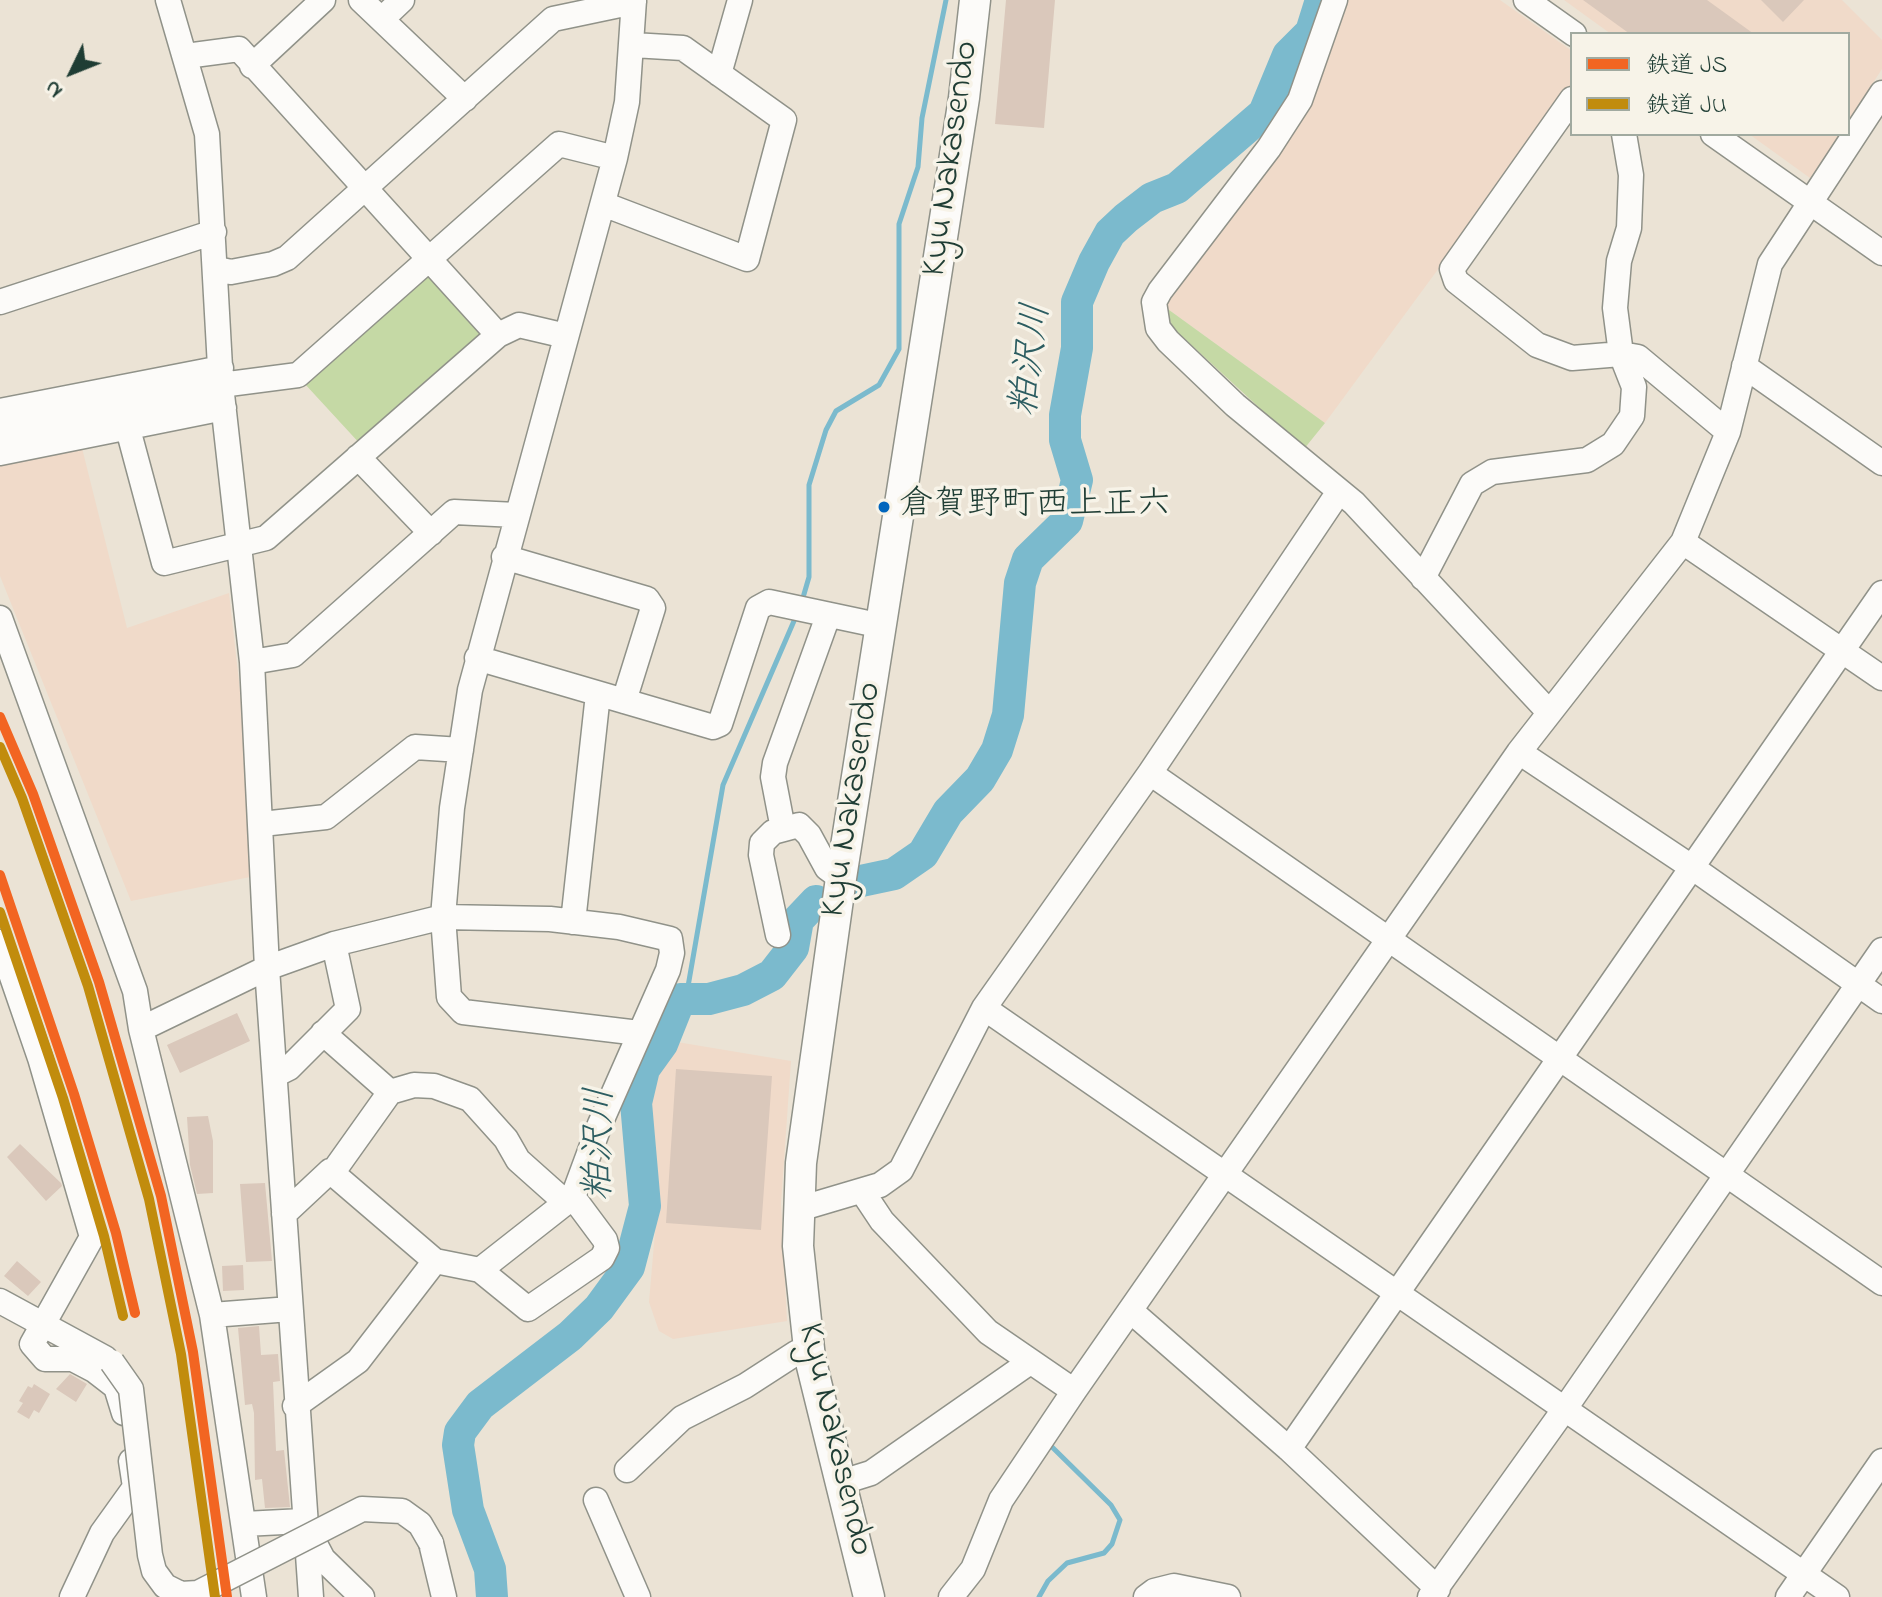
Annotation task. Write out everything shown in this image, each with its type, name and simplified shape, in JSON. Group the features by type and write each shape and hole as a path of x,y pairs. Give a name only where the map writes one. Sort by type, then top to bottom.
{"main road":[{"name":"Kyu Nakasendo","path":"869,1597 839,1483 810,1352 801,1285 799,1209 803,1149 841,878 957,146 975,0"}],"street":[{"path":"168,0 207,134 222,387 252,662 267,968 303,1521 311,1597"},
{"path":"252,66 323,0"},
{"path":"361,0 465,99"},
{"path":"382,19 402,0"},
{"path":"719,74 740,0"},
{"path":"1335,0 1300,100 1269,148 1160,291 1154,313 1168,341 1235,405 1338,493 1354,503 1548,711"},
{"path":"1526,0 1571,32"},
{"path":"217,269 231,272 273,264 287,258 465,99 546,9 634,1 627,102 615,158 477,658 461,750 443,917 449,997 463,1012 639,1033"},
{"path":"603,204 747,259 784,120 683,48 633,45"},
{"path":"186,56 239,49 498,335"},
{"path":"951,1597 973,1569 1001,1500 1074,1391 1132,1312 1548,711 1683,542 1728,432 1770,264 1882,93"},
{"path":"1570,102 1452,269 1456,281 1537,345 1572,358 1621,354 1638,357 1728,432"},
{"path":"1423,578 1472,484 1492,472 1587,460 1613,444 1632,416 1634,387 1621,354 1615,308 1619,261 1629,228 1631,175 1624,136"},
{"path":"1716,136 1882,253"},
{"path":"0,432 222,387 298,375 559,144 615,158"},
{"path":"0,302 214,232"},
{"path":"128,429 164,563 266,538 498,335 519,325 566,336"},
{"path":"1744,366 1882,463"},
{"path":"0,411 222,387"},
{"path":"0,453 128,429 222,387"},
{"path":"358,457 431,533"},
{"path":"799,1209 880,1185 901,1170 984,1008 1150,773 1338,493"},
{"path":"252,662 293,655 454,512 516,515"},
{"path":"1683,542 1882,678"},
{"path":"504,557 647,599 653,608 624,701"},
{"path":"1289,1449 1882,593"},
{"path":"477,658 713,727 720,724 758,608 769,602 882,626"},
{"path":"783,829 773,777 775,763 828,616"},
{"path":"0,618 135,991 141,1029 212,1315 254,1597"},
{"path":"573,922 598,694"},
{"path":"262,824 326,817 415,747 461,750"},
{"path":"1519,752 1693,868 1882,1001"},
{"path":"1150,773 1882,1283"},
{"path":"778,935 762,843 773,832 799,825 809,835 827,868 841,878"},
{"path":"141,1029 267,968 334,944 443,917 573,922 670,939 672,953 668,970 568,1199 480,1270"},
{"path":"0,942 40,1058 92,1237 32,1344 40,1356 83,1363 122,1395 135,1487 102,1533 72,1597"},
{"path":"275,1075 289,1068 348,1009 334,944"},
{"path":"1132,1312 1289,1449 1433,1595 1882,950"},
{"path":"984,1008 1837,1597"},
{"path":"323,1033 390,1092"},
{"path":"284,1214 333,1172 390,1092 414,1085 434,1086 470,1099 506,1139 518,1160 568,1199 605,1240 607,1248 602,1258 528,1309 480,1270 435,1261 333,1172"},
{"path":"862,1191 882,1221 988,1332 1074,1391"},
{"path":"295,1406 358,1361 435,1261"},
{"path":"0,1300 30,1320 42,1322 112,1362 131,1389 150,1555 154,1571 165,1586 181,1594 198,1593 362,1509 402,1511 420,1524 431,1543 444,1597"},
{"path":"212,1315 290,1309"},
{"path":"627,1470 682,1418 745,1386 768,1368 796,1353 810,1352"},
{"path":"839,1483 871,1473 1030,1362"},
{"path":"1788,1597 1882,1461"},
{"path":"596,1500 638,1597"},
{"path":"244,1524 303,1521"},
{"path":"303,1521 323,1559 362,1597"},
{"path":"1146,1597 1154,1591 1174,1586 1228,1597"}],"shaded area":[{"path":"1345,0 1500,0 1570,50 1570,90 1325,423 1165,307 1249,191 1273,164 1315,95"},
{"path":"1564,0 1842,0 1882,40 1882,69 1850,118 1850,32 1608,32"},
{"path":"1752,136 1839,136 1810,178"},
{"path":"81,444 127,628 229,593 248,762 255,876 131,901 0,576 0,462"},
{"path":"671,1041 791,1061 781,1203 787,1321 673,1339 659,1331 649,1302 656,1221 647,1107 652,1074"}],"green space":[{"path":"419,276 428,277 480,331 479,341 362,446 304,383"},
{"path":"1165,307 1325,423 1304,449 1173,328"}],"building":[{"path":"1006,0 1055,0 1044,128 995,124"},
{"path":"1583,0 1707,0 1751,32 1627,32"},
{"path":"1761,0 1804,0 1783,22"},
{"path":"237,1013 250,1041 180,1073 167,1045"},
{"path":"676,1069 772,1076 761,1230 666,1223"},
{"path":"208,1116 213,1141 213,1193 197,1194 190,1165 187,1117"},
{"path":"20,1144 61,1183 62,1186 46,1201 7,1157"},
{"path":"265,1183 272,1261 246,1262 240,1184"},
{"path":"17,1261 41,1282 28,1296 4,1276"},
{"path":"243,1265 244,1290 223,1291 222,1266"},
{"path":"259,1326 261,1355 278,1354 280,1381 273,1382 276,1451 284,1450 290,1507 265,1508 262,1479 255,1480 254,1413 252,1404 245,1405 238,1328"},
{"path":"70,1374 87,1384 76,1402 56,1389"},
{"path":"34,1384 50,1394 39,1413 34,1410 29,1419 17,1412 23,1403 19,1401 28,1386 32,1388"}],"waterway":[{"path":"802,601 809,577 809,485 826,430 836,411 879,385 899,349 899,224 918,167 922,118 946,0"},
{"name":"粕沢川","path":"861,881 894,874 923,854 948,812 980,779 997,750 1008,715 1020,583 1028,559 1067,521 1077,480 1065,440 1065,415 1077,348 1077,302 1094,262 1110,233 1126,218 1152,198 1177,188 1264,113 1288,55 1311,32 1321,0"},
{"path":"686,998 723,785 797,614"},
{"name":"粕沢川","path":"492,1597 490,1569 468,1510 458,1445 460,1432 480,1405 570,1336 599,1308 629,1267 645,1206 636,1103 644,1069 662,1044 680,999 709,999 743,990 772,975 793,948 798,920 816,901"},
{"path":"1039,1597 1048,1581 1067,1563 1104,1553 1112,1544 1120,1520 1111,1505 1050,1445 1052,1442"}],"rail line":[{"name":"JS","path":"0,717 33,794 99,982 161,1196 193,1352 227,1597"},
{"name":"JU","path":"0,747 22,798 88,986 149,1199 181,1354 215,1597"},
{"name":"JS","path":"0,875 74,1094 116,1233 135,1313"},
{"name":"JU","path":"0,912 63,1098 104,1236 123,1316"}],"place":[{"name":"倉賀野町西上正六","path":"884,507"}]}
